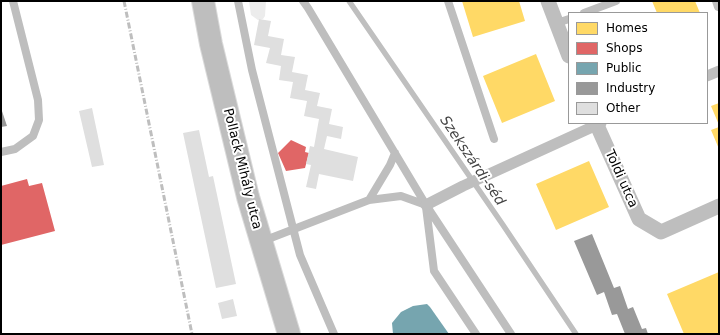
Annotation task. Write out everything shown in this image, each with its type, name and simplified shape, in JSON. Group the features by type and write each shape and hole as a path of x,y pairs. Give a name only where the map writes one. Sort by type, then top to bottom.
{"main road":[{"name":"Pollack Mihály utca","path":"203,1 211,44 248,197 260,242 289,334"}],"street":[{"path":"548,1 563,21 568,50"},
{"path":"708,76 719,71"},
{"path":"426,205 463,186 598,124"},
{"name":"Toldi utca","path":"598,124 639,219 661,232 719,206"}],"lane":[{"path":"1,152 15,149 33,136 39,120 38,100 12,1"},
{"path":"238,1 252,70 300,255 334,334"},
{"path":"302,1 308,8 426,205 511,334"},
{"path":"448,1 494,139"},
{"path":"587,12 616,1"},
{"path":"369,200 390,165 395,153"},
{"path":"260,242 369,200 401,196 426,205"},
{"path":"426,205 434,271 476,334"}],"shaded area":[{"path":"249,1 266,1 265,16 263,19 258,20 251,15"}],"building: Homes":[{"path":"462,1 519,1 525,21 473,37"},
{"path":"652,1 695,1 700,12 657,12"},
{"path":"536,54 555,101 502,123 483,76"},
{"path":"719,103 719,125 711,106"},
{"path":"719,127 719,149 711,130"},
{"path":"589,161 609,207 556,230 536,184"},
{"path":"719,272 719,334 684,334 667,294"}],"building: Shops":[{"path":"291,140 306,147 305,152 309,153 305,168 286,171 278,153"},
{"path":"27,179 29,186 42,183 55,231 1,245 1,186"}],"building: Public":[{"path":"427,304 449,334 393,334 392,323 401,312 413,306"}],"building: Industry":[{"path":"1,108 7,126 1,127"},
{"path":"592,234 614,288 620,286 628,309 633,307 642,329 646,328 648,334 625,334 617,314 612,315 604,292 597,295 574,241"}],"building: Other":[{"path":"259,19 271,21 268,36 284,39 281,55 295,57 292,72 308,75 305,90 320,93 317,106 332,109 329,124 343,127 341,139 327,136 324,149 358,157 353,181 319,174 316,189 306,187 311,165 306,164 310,146 314,147 319,119 304,116 307,101 290,98 293,82 279,80 281,66 266,63 270,48 254,45"},
{"path":"92,108 104,165 92,167 79,111"},
{"path":"199,130 209,177 213,176 236,284 216,288 183,133"},
{"path":"233,299 237,316 222,319 218,303"}],"waterway":[{"name":"Szekszárdi-séd","path":"349,1 576,334"}],"railway":[{"path":"124,1 192,334"}]}
